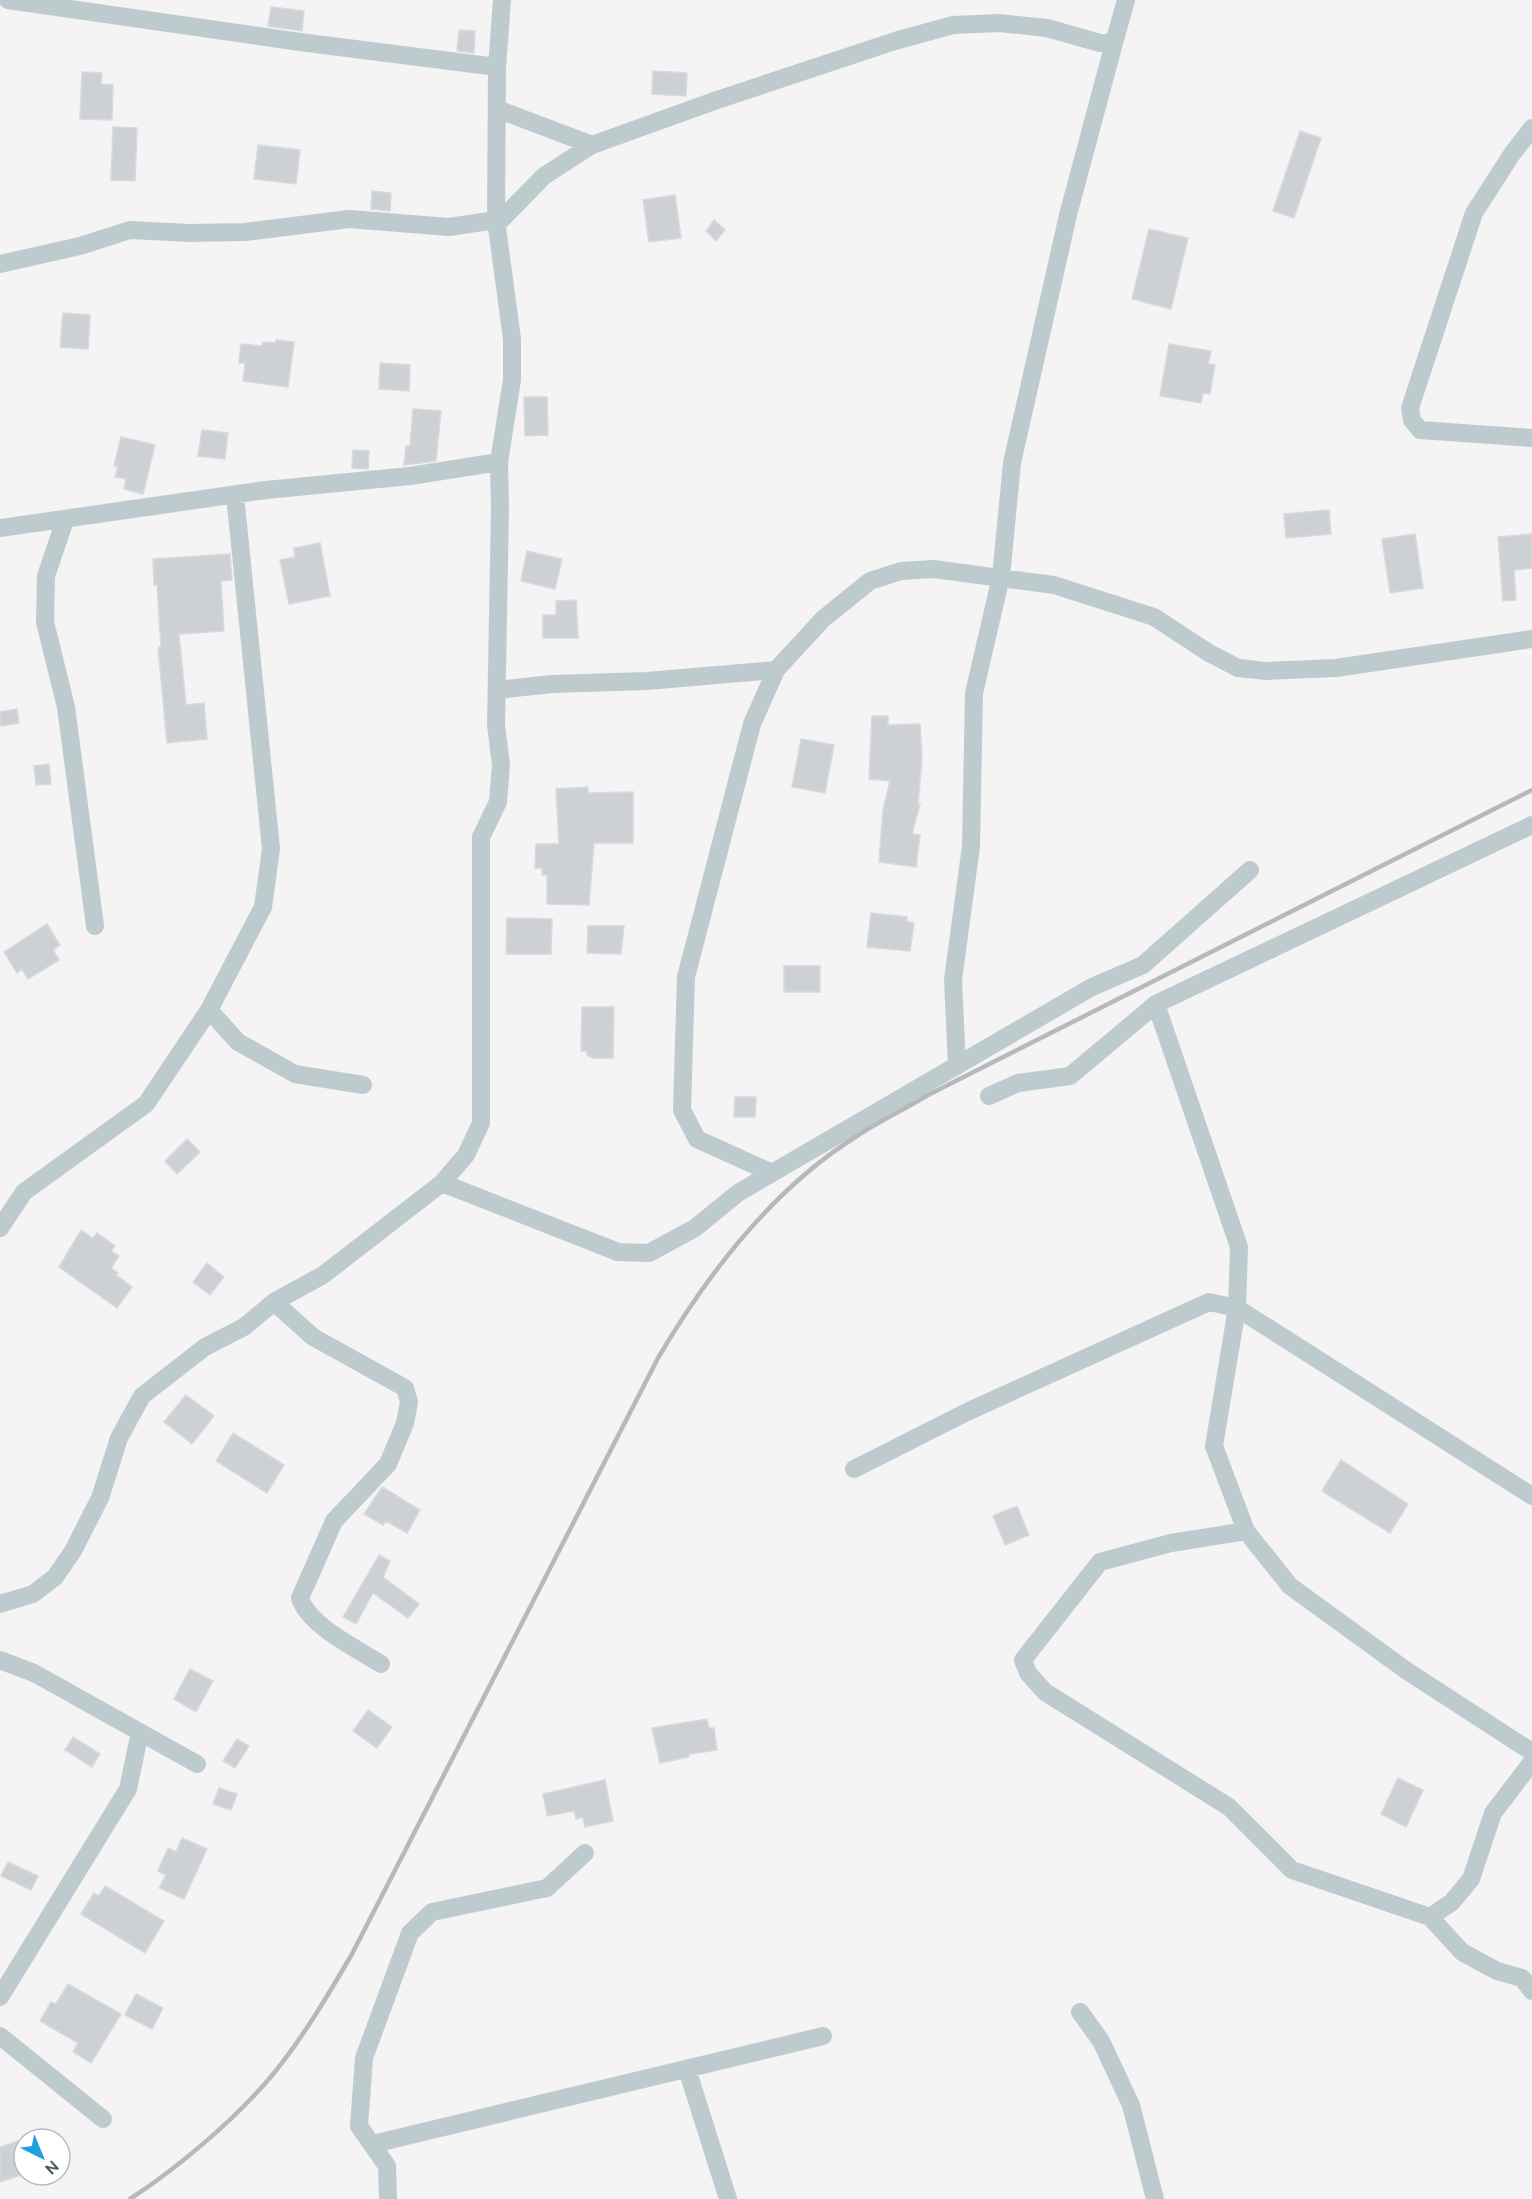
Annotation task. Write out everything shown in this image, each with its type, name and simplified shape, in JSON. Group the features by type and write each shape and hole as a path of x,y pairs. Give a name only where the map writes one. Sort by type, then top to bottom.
{"street":[{"path":"8,0 497,67"},
{"path":"0,1605 33,1594 54,1577 73,1551 100,1498 119,1438 142,1396 204,1347 244,1327 274,1302 323,1275 442,1183 466,1155 481,1123 481,837 498,802 501,765 496,725 499,462 512,369 512,339 497,222 497,67 502,0"},
{"path":"957,1066 953,980 971,846 974,693 1001,577 1012,463 1068,215 1104,90 1126,0"},
{"path":"0,264 10,259 80,246 129,230 189,233 244,232 349,219 449,227 497,222 544,176 592,145 717,100 895,41 953,25 999,23 1047,28 1100,43 1114,43"},
{"path":"497,109 592,145"},
{"path":"1532,128 1512,154 1474,213 1410,408 1412,420 1420,430 1532,438"},
{"path":"0,528 235,495 410,476 499,462"},
{"path":"0,1228 24,1192 146,1104 209,1010 263,907 271,849 235,495"},
{"path":"65,520 46,576 45,622 66,707 94,926"},
{"path":"772,1173 697,1139 682,1110 686,977 752,724 776,670 823,619 870,582 900,571 933,569 1054,585 1154,617 1209,653 1238,668 1257,670 1335,668 1532,639"},
{"path":"497,690 552,684 669,680 776,670"},
{"path":"989,1096 1018,1083 1070,1076 1156,1004 1532,825"},
{"path":"442,1183 618,1252 649,1253 694,1228 738,1193 772,1173 1092,987 1143,965 1250,870"},
{"path":"1156,1004 1239,1247 1237,1308 1214,1446 1246,1531 1290,1586 1407,1671 1532,1752"},
{"path":"209,1010 238,1042 295,1074 363,1085"},
{"path":"274,1302 313,1337 405,1388 409,1402 405,1423 388,1464 334,1521 300,1598 304,1610 313,1620 381,1664"},
{"path":"854,1469 969,1411 1209,1302 1237,1308 1532,1496"},
{"path":"1246,1531 1171,1543 1100,1562 1023,1659 1028,1673 1045,1692 1229,1806 1292,1870 1430,1917 1462,1952 1497,1971 1522,1978 1532,1991"},
{"path":"1,1664 34,1673 197,1764"},
{"path":"0,1997 128,1789 140,1732"},
{"path":"1430,1917 1452,1902 1471,1880 1492,1813 1532,1762"},
{"path":"388,2199 387,2166 359,2126 364,2058 410,1933 432,1912 548,1888 585,1852"},
{"path":"1080,2012 1101,2041 1131,2105 1155,2199"},
{"path":"0,2036 103,2119"},
{"path":"373,2144 823,2036"},
{"path":"687,2069 728,2199"}],"building":[{"path":"271,7 304,11 302,31 268,26"},
{"path":"459,30 475,31 474,53 457,51"},
{"path":"653,71 687,73 686,96 652,94"},
{"path":"82,72 102,73 101,84 113,85 112,120 80,119"},
{"path":"113,127 137,128 135,181 111,180"},
{"path":"1300,131 1321,138 1294,218 1273,211"},
{"path":"258,145 300,150 296,184 254,179"},
{"path":"372,191 391,193 390,211 371,209"},
{"path":"675,195 681,238 649,242 643,200"},
{"path":"714,220 725,230 716,241 706,231"},
{"path":"1149,229 1188,238 1171,309 1132,299"},
{"path":"63,313 90,315 88,349 60,347"},
{"path":"276,340 294,342 288,387 243,381 245,363 239,363 241,344 262,346 263,342 276,343"},
{"path":"1169,344 1211,351 1208,364 1215,365 1210,394 1203,393 1201,403 1160,396"},
{"path":"380,363 410,365 409,391 379,389"},
{"path":"524,397 547,397 548,435 525,436"},
{"path":"413,409 441,411 436,461 404,465 406,446 410,446"},
{"path":"202,430 228,433 225,459 198,456"},
{"path":"121,437 155,445 143,494 124,489 126,479 115,477 118,466 114,466"},
{"path":"353,450 369,451 368,469 352,468"},
{"path":"1329,510 1331,534 1286,538 1284,514"},
{"path":"1415,534 1423,588 1390,593 1382,539"},
{"path":"1532,534 1532,568 1514,570 1516,600 1503,601 1498,537"},
{"path":"320,543 330,596 289,604 280,560 295,557 294,548"},
{"path":"527,551 562,559 555,589 521,581"},
{"path":"230,554 232,580 221,581 224,631 179,634 186,705 204,703 207,739 167,743 158,647 161,647 157,585 154,585 153,559"},
{"path":"576,600 578,638 543,638 543,615 556,615 556,601"},
{"path":"17,709 19,723 0,726 0,712"},
{"path":"872,716 888,716 888,725 920,724 922,759 918,804 920,804 912,834 920,835 916,867 879,862 883,810 890,781 869,779"},
{"path":"801,739 834,745 825,793 792,787"},
{"path":"49,764 51,784 36,785 34,766"},
{"path":"588,787 588,793 633,792 633,843 594,843 589,905 547,904 547,875 542,875 542,868 535,868 536,844 559,844 556,789"},
{"path":"871,913 907,917 907,922 914,923 910,951 867,947"},
{"path":"507,918 552,919 551,954 506,954"},
{"path":"47,924 60,945 53,950 59,960 28,979 22,969 17,973 4,952"},
{"path":"588,926 624,926 621,954 587,953"},
{"path":"784,966 820,966 820,992 784,992"},
{"path":"582,1007 614,1007 613,1058 593,1058 587,1055 587,1051 581,1051"},
{"path":"735,1097 756,1097 755,1117 734,1117"},
{"path":"187,1139 200,1152 177,1174 165,1161"},
{"path":"81,1230 93,1238 97,1233 115,1246 111,1251 119,1256 111,1268 118,1273 116,1275 132,1287 117,1308 59,1267"},
{"path":"207,1263 224,1277 210,1295 193,1282"},
{"path":"186,1395 214,1416 192,1444 164,1422"},
{"path":"233,1433 284,1465 267,1493 216,1461"},
{"path":"1341,1460 1408,1504 1390,1533 1322,1491"},
{"path":"382,1487 420,1510 407,1533 386,1521 383,1525 364,1514"},
{"path":"1017,1506 1029,1535 1005,1545 993,1516"},
{"path":"379,1555 390,1561 383,1577 419,1604 408,1618 373,1593 356,1624 343,1617"},
{"path":"190,1669 213,1681 196,1712 174,1699"},
{"path":"368,1710 392,1727 377,1748 353,1731"},
{"path":"707,1719 709,1728 714,1728 717,1750 689,1754 689,1757 660,1763 652,1728"},
{"path":"73,1737 100,1754 92,1767 65,1750"},
{"path":"237,1739 249,1746 235,1768 223,1761"},
{"path":"1398,1778 1423,1790 1406,1827 1381,1814"},
{"path":"605,1780 613,1821 585,1827 583,1817 576,1819 574,1811 547,1816 543,1794"},
{"path":"219,1788 237,1794 231,1810 213,1804"},
{"path":"182,1838 207,1849 184,1899 159,1888 166,1875 158,1871 168,1848 176,1852"},
{"path":"8,1862 38,1876 31,1890 1,1876"},
{"path":"105,1886 164,1921 145,1953 81,1914 94,1893 99,1896"},
{"path":"68,1984 121,2014 91,2063 73,2052 78,2043 40,2021 51,2002 56,2004"},
{"path":"136,1994 163,2008 152,2029 125,2015"},
{"path":"12,2143 12,2178 0,2182 0,2147"}],"railway":[{"path":"130,2199 187,2157 243,2107 274,2073 315,2015 352,1954 658,1358 698,1295 744,1235 770,1207 826,1157 928,1095 1532,790"}]}
